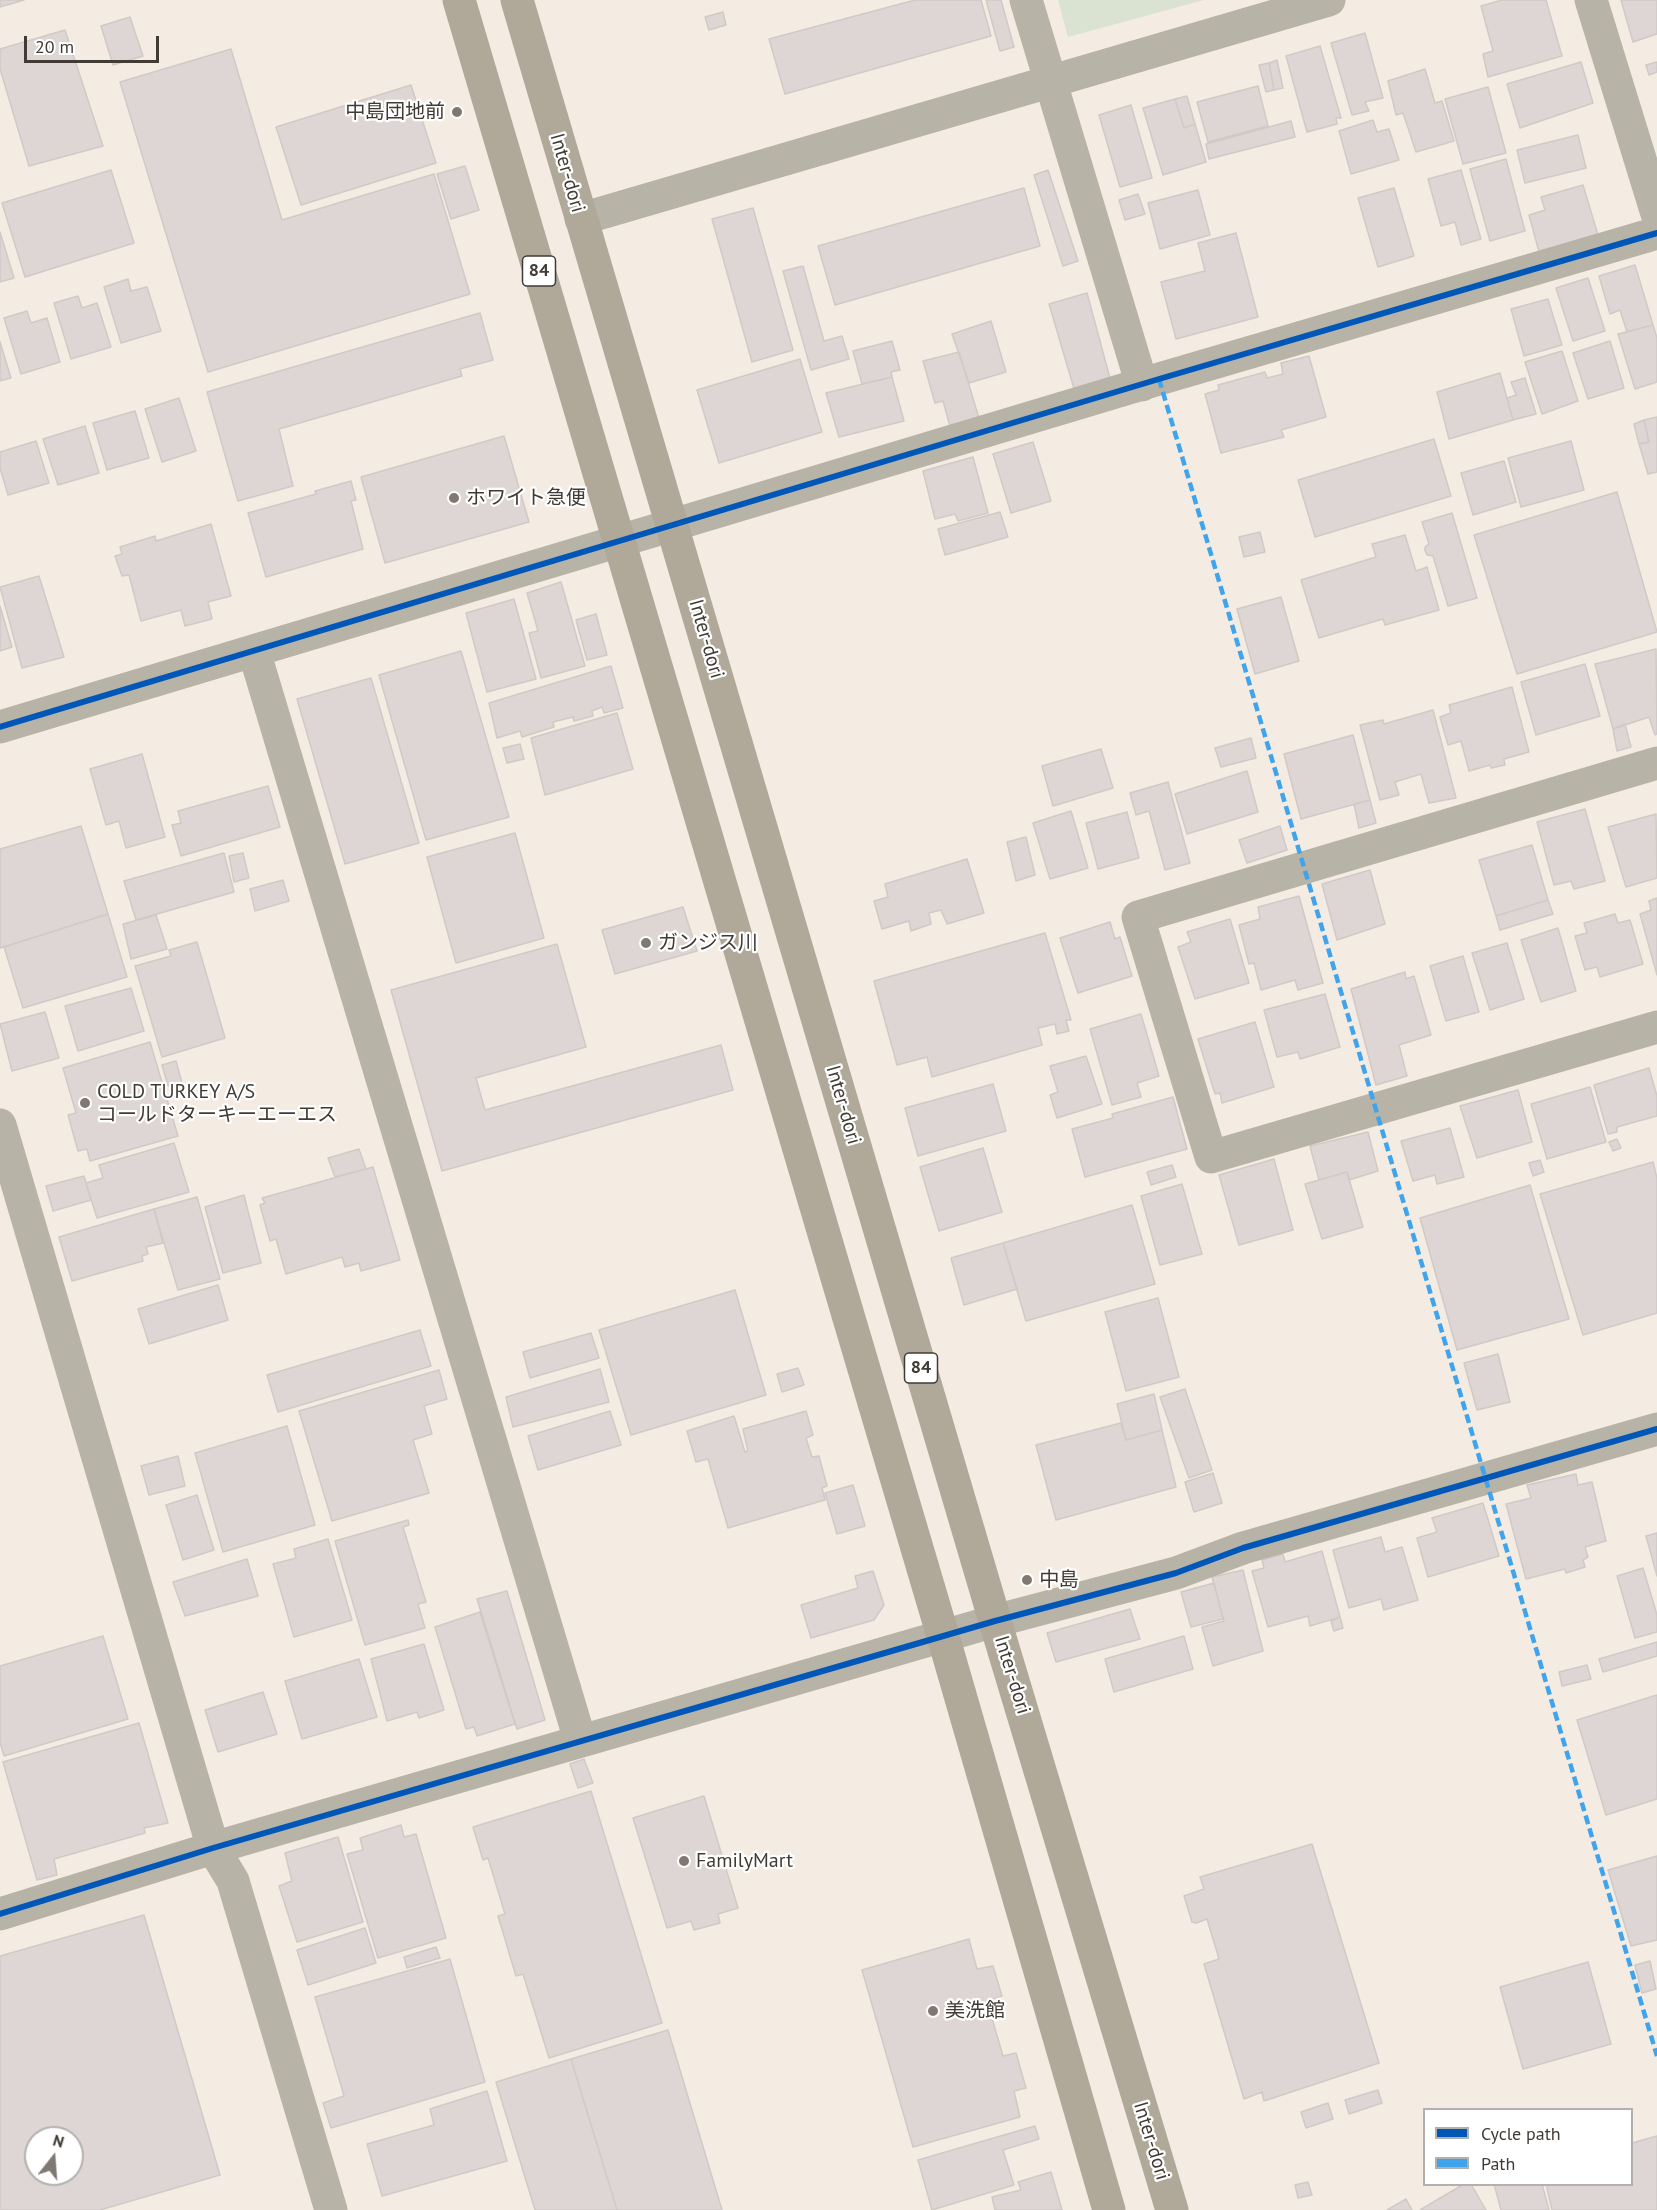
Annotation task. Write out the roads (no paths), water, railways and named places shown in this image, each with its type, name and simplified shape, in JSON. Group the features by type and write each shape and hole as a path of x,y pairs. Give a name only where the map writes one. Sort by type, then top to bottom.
{"main road":[{"name":"84","path":"459,0 943,1636 1109,2210"},
{"name":"Inter-dori","path":"517,0 995,1621 1172,2210"}],"street":[{"path":"1026,0 1142,385"},
{"path":"580,219 1329,0"},
{"path":"1591,0 1657,214"},
{"path":"0,727 1657,233"},
{"path":"254,651 580,1740"},
{"path":"1657,764 1138,917 1211,1157 1657,1027"},
{"path":"0,1125 213,1848 233,1881 331,2210"},
{"path":"0,1914 213,1848 580,1740 995,1621 1176,1572 1243,1548 1657,1429"}],"place":[{"name":"中島団地前","path":"457,112"},
{"name":"ホワイト急便","path":"454,498"},
{"name":"ガンジス川","path":"646,943"},
{"name":"COLD TURKEY A/S コールドターキーエーエス","path":"85,1103"},
{"name":"中島","path":"1027,1580"},
{"name":"FamilyMart","path":"684,1861"},
{"name":"美洗館","path":"933,2011"}]}
